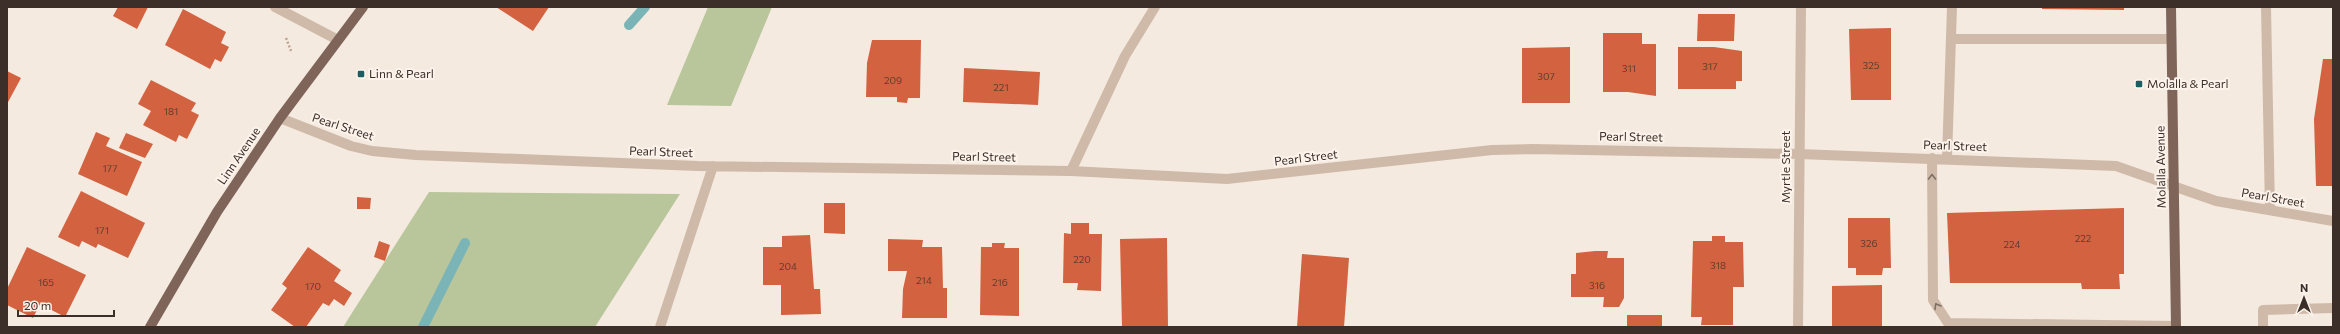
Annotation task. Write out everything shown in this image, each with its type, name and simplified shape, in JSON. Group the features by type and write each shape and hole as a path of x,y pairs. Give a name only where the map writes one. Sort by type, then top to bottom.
{"main road":[{"name":"Linn Avenue","path":"150,327 218,212 280,118 363,7"},
{"name":"Molalla Avenue","path":"2171,7 2176,327"}],"street":[{"path":"276,7 338,40"},
{"path":"1072,171 1125,56 1155,7"},
{"name":"Myrtle Street","path":"1798,327 1801,7"},
{"path":"1947,158 1952,7"},
{"path":"2266,7 2270,210"},
{"path":"1951,39 2171,39"},
{"name":"Pearl Street","path":"280,118 334,140 372,151 416,155 714,166 1072,171 1227,179 1492,150 1580,149 1947,158 2116,166 2216,201 2333,221"},
{"path":"1932,158 1933,300 1948,324 2176,327"},
{"path":"660,327 714,166"},
{"path":"2263,327 2263,310 2333,308"}],"green space":[{"path":"708,7 772,7 731,106 667,105"},
{"path":"429,192 680,194 595,327 343,327"}],"building":[{"path":"118,7 148,7 137,29 113,16"},
{"path":"496,7 549,7 533,31"},
{"path":"2042,7 2124,7 2124,10 2042,9"},
{"path":"183,9 226,32 221,43 229,47 221,62 215,59 210,69 165,45"},
{"path":"1698,14 1735,14 1734,41 1697,41"},
{"path":"1891,28 1891,100 1851,100 1849,29"},
{"path":"1603,33 1642,33 1642,44 1656,44 1656,96 1628,92 1603,92"},
{"path":"872,40 921,40 920,98 908,98 907,103 897,102 897,97 866,97 867,63"},
{"path":"1570,47 1570,103 1522,103 1522,48"},
{"path":"1678,47 1714,47 1742,51 1742,81 1736,81 1736,89 1678,89"},
{"path":"2323,59 2333,59 2333,186 2316,186 2314,119"},
{"path":"964,68 1040,72 1038,105 963,102"},
{"path":"7,71 21,78 7,104"},
{"path":"151,80 196,103 191,111 199,115 187,139 179,135 176,142 143,125 151,111 138,104"},
{"path":"96,132 110,138 106,146 142,162 127,196 78,174"},
{"path":"126,133 153,144 145,158 119,148"},
{"path":"81,191 145,223 128,258 98,244 96,248 82,241 79,247 58,237"},
{"path":"357,197 371,198 370,209 357,209"},
{"path":"824,203 845,203 845,234 824,233"},
{"path":"2124,208 2124,274 2119,274 2120,289 2082,289 2081,283 1950,283 1947,213"},
{"path":"1848,218 1890,218 1891,268 1883,268 1882,275 1856,275 1856,268 1848,268"},
{"path":"1071,223 1089,223 1089,234 1102,234 1101,291 1077,290 1078,283 1063,283 1064,233 1071,234"},
{"path":"810,235 814,289 820,289 821,314 781,315 781,285 763,285 763,247 782,247 782,236"},
{"path":"1712,236 1725,236 1725,242 1743,242 1744,287 1733,287 1733,325 1701,325 1702,317 1691,317 1693,241 1712,241"},
{"path":"1167,238 1168,327 1122,327 1120,239"},
{"path":"888,239 923,240 922,247 942,247 943,288 947,288 947,318 902,318 903,289 907,271 888,271"},
{"path":"379,241 390,245 385,261 374,257"},
{"path":"992,243 1005,243 1004,248 1019,248 1019,316 980,315 981,247 992,247"},
{"path":"27,247 86,275 65,317 40,304 33,318 7,305 7,289"},
{"path":"308,247 341,270 334,281 352,293 344,306 334,299 329,306 323,303 306,327 295,327 271,310 287,288 282,284"},
{"path":"1608,251 1607,258 1624,258 1624,298 1619,307 1603,307 1604,297 1571,297 1571,274 1576,274 1576,253"},
{"path":"1302,254 1349,258 1344,327 1297,327"},
{"path":"1882,285 1882,327 1832,327 1832,286"},
{"path":"1627,315 1662,315 1662,327 1627,327"}],"waterway":[{"path":"629,25 645,7"},
{"path":"423,327 465,243"}],"place":[{"name":"Linn & Pearl","path":"361,74"},
{"name":"Molalla & Pearl","path":"2139,84"}]}
